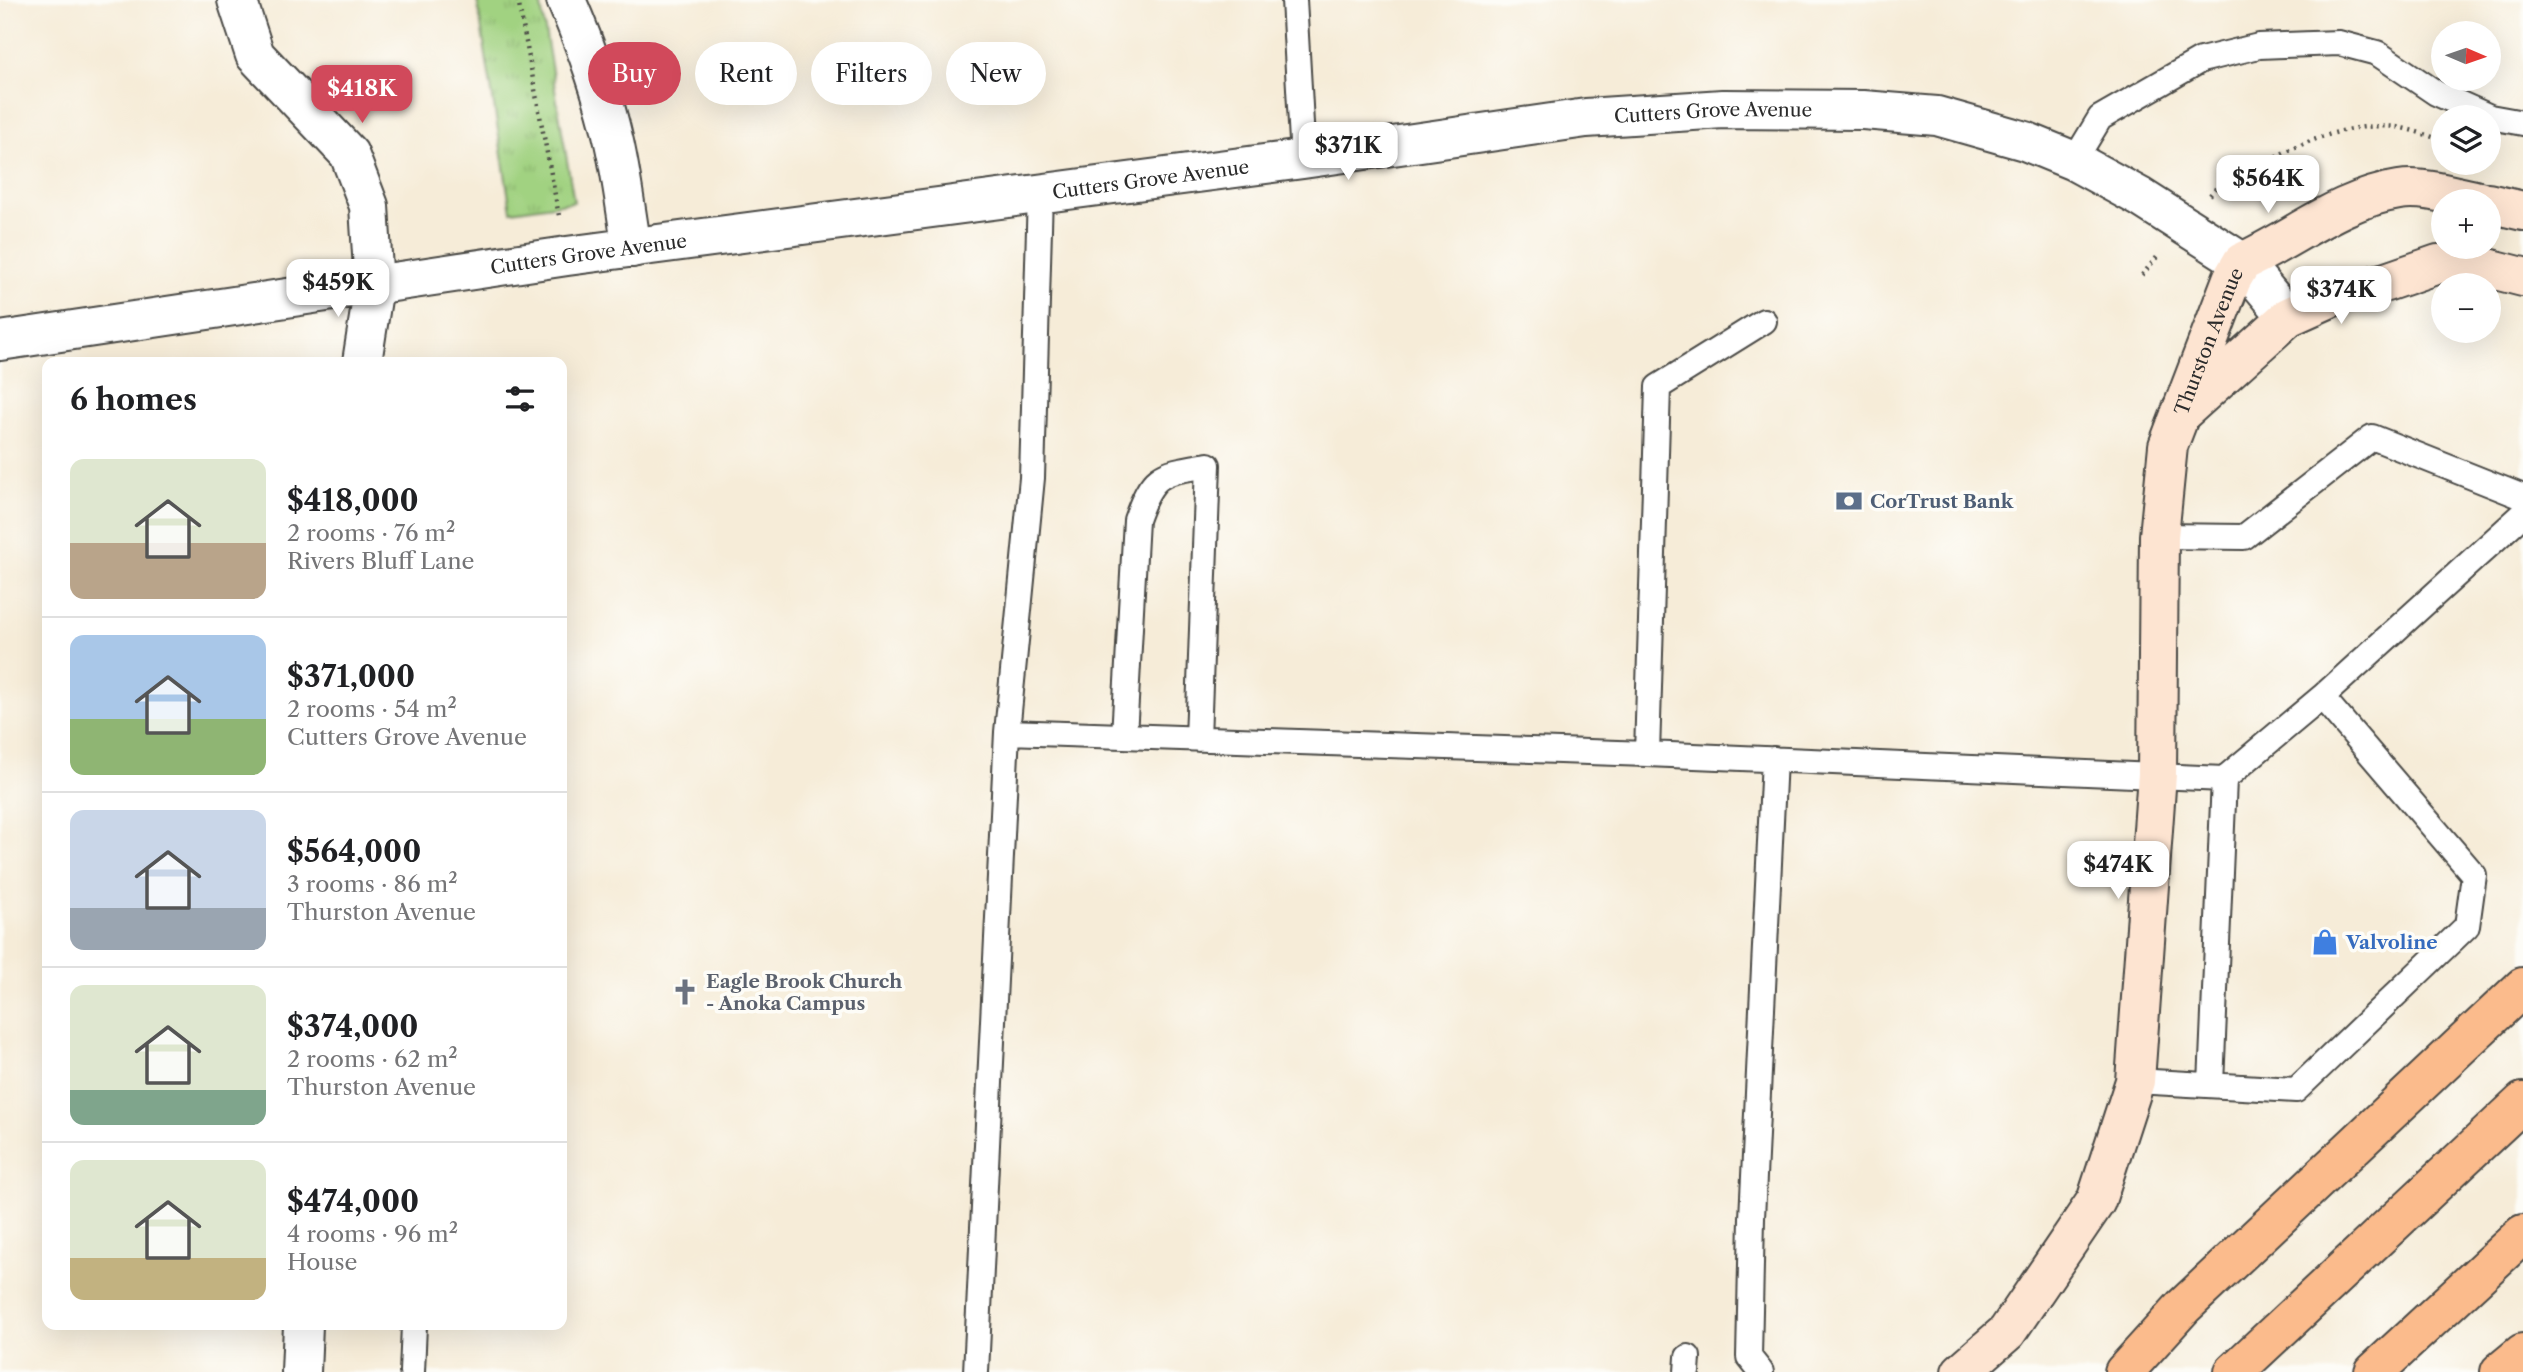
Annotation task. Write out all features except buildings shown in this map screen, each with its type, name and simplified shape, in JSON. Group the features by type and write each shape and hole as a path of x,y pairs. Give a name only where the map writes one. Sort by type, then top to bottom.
{"highway":[{"path":"2124,1372 2183,1307 2523,987"},
{"path":"2234,1372 2523,1102"},
{"path":"2374,1372 2523,1234"},
{"path":"2500,1372 2523,1353"}],"street":[{"path":"237,0 255,55 349,154 369,206 374,286 363,357"},
{"path":"566,0 585,43 603,96 615,144 632,248"},
{"name":"Cutters Grove Avenue","path":"0,341 567,256 1303,159 1586,117 1748,109 1863,110 1937,116 2025,141 2074,161 2140,197 2242,262 2288,317"},
{"name":"Thurston Avenue","path":"2180,414 2232,279 2242,262 2352,202 2401,190 2431,192"},
{"path":"2501,206 2523,211"},
{"name":"Thurston Avenue","path":"2180,414 2288,317 2339,294 2386,282 2438,264 2480,266 2523,277"},
{"path":"1961,1372 2007,1332 2096,1201 2135,1081 2157,774 2159,536 2168,446 2180,414"},
{"path":"301,1372 303,1330"}],"lane":[{"path":"1294,0 1303,159"},
{"path":"2074,161 2100,118 2201,60 2259,46 2339,43 2377,53 2436,93 2490,117 2523,123"},
{"path":"976,1372 1007,732 1032,478 1040,193"},
{"path":"1647,754 1658,387 1765,321"},
{"path":"2159,536 2244,537 2372,437 2523,498"},
{"path":"1124,736 1136,520 1146,491 1166,472 1208,465 1198,739"},
{"path":"1007,732 1647,754 2224,779 2322,697 2523,514"},
{"path":"2135,1081 2296,1090 2467,926 2474,875 2322,697"},
{"path":"1760,1372 1749,1357 1752,1231 1774,759"},
{"path":"2211,1084 2224,779"},
{"path":"412,1372 414,1330"}],"path":[{"path":"518,0 567,256"},
{"path":"2218,186 2311,140 2351,128 2396,127 2431,137"}],"green space":[{"path":"477,0 540,0 574,202 511,211"}],"place":[{"name":"CorTrust Bank","path":"1849,501"},
{"name":"Valvoline","path":"2325,942"},
{"name":"Eagle Brook Church - Anoka Campus","path":"685,992"}]}
